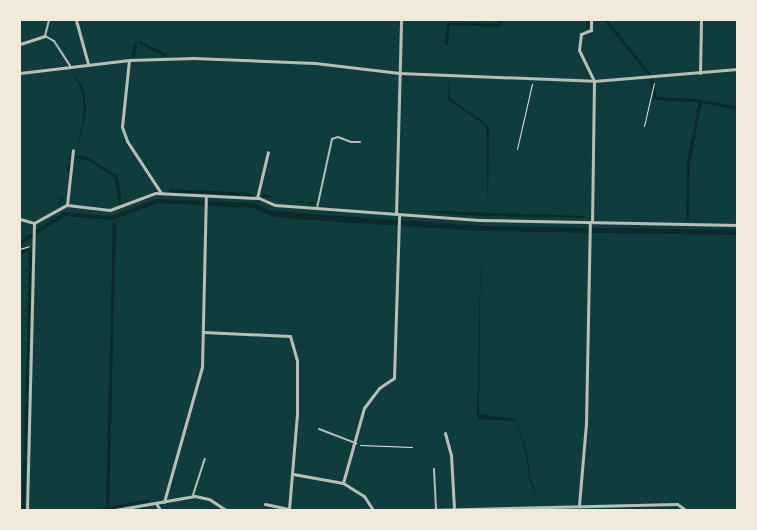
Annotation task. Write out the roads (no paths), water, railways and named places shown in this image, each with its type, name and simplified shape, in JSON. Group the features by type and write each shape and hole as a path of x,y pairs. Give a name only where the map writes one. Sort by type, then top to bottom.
{"street":[{"path":"76,20 88,64"},
{"path":"343,484 356,444 364,408 378,388 394,378 401,20"},
{"path":"579,505 586,424 594,81 579,50 581,34 591,30 592,20"},
{"path":"700,73 701,20"},
{"path":"20,44 45,36"},
{"path":"129,60 122,127 127,142 161,194"},
{"path":"20,73 129,60 266,60 399,73 594,81 655,78 737,69"},
{"path":"67,205 72,150"},
{"path":"257,198 268,152"},
{"path":"20,219 34,223 67,205 110,210 161,194 206,198 257,198 275,205 398,214 590,223 737,225"},
{"path":"164,502 202,367 206,198"},
{"path":"27,510 34,223"},
{"path":"203,332 290,336 297,361 293,474 289,510 264,504"},
{"path":"445,433 451,455 451,509"},
{"path":"293,474 343,484 364,496 373,510"},
{"path":"115,510 193,496 209,499 226,510"},
{"path":"156,503 160,510"},
{"path":"429,510 549,505 677,504 686,510"},
{"path":"549,505 550,510"}],"lane":[{"path":"49,20 45,36 54,41 70,66"},
{"path":"316,208 332,139 338,137 351,142 360,142"},
{"path":"319,429 356,444"},
{"path":"193,496 204,459"},
{"path":"434,469 435,509"}],"water":[{"path":"72,71 84,89 86,111 75,160 84,112 82,92"},
{"path":"449,79 450,98 489,126 488,213 486,126 448,100"},
{"path":"157,199 254,203 269,210 480,226 737,230 737,235 480,231 294,219 271,216 253,208 158,203 113,220 65,216 20,245 20,241 64,212 111,216"},
{"path":"401,210 585,216 585,218 479,216"},
{"path":"481,235 479,414 516,419 527,453 531,479 540,501 529,479 526,454 516,421 479,419 477,415"}],"waterway":[{"path":"446,44 448,23 499,25 499,20"},
{"path":"587,27 588,20"},
{"path":"606,20 650,75 656,98 696,100 737,108"},
{"path":"140,42 165,55"},
{"path":"133,56 135,43"},
{"path":"687,219 688,162 700,101"},
{"path":"75,156 87,158 116,176 120,202"},
{"path":"68,172 69,164"},
{"path":"170,190 251,194"},
{"path":"263,195 270,196"},
{"path":"298,202 303,202"},
{"path":"307,203 313,203"},
{"path":"107,508 114,224"},
{"path":"20,252 30,249"},
{"path":"28,338 30,253"},
{"path":"26,398 28,342"},
{"path":"25,454 26,403"},
{"path":"23,510 24,460"},
{"path":"97,510 148,500"}]}
